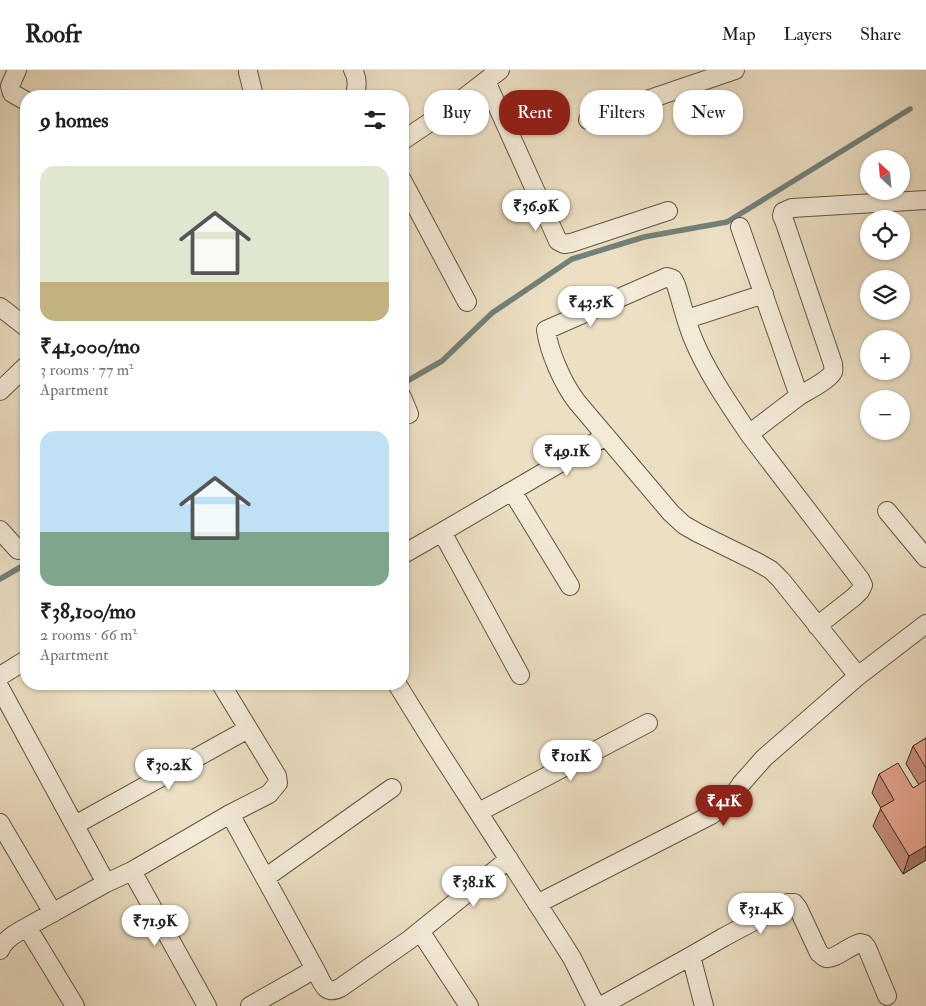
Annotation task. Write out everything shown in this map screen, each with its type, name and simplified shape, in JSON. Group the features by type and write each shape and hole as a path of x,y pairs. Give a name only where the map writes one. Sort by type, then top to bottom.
{"street":[{"path":"17,70 10,86 12,93 20,98"},
{"path":"353,70 357,79 357,90"},
{"path":"409,136 448,110 500,70"},
{"path":"663,91 707,74 735,70"},
{"path":"251,71 253,90"},
{"path":"486,81 558,241 564,244 572,243 668,211"},
{"path":"409,193 467,302"},
{"path":"749,434 799,396 831,375 833,371 833,364 782,216 783,212 792,208 926,200"},
{"path":"740,227 799,396"},
{"path":"817,626 860,592 863,585 749,434 723,395 703,361 693,339 673,279 668,277 546,330 550,346 568,391 671,513 684,525 698,533 771,570 858,676"},
{"path":"687,319 764,294"},
{"path":"0,307 20,322"},
{"path":"0,391 20,372"},
{"path":"409,551 606,436"},
{"path":"512,491 570,586"},
{"path":"887,511 926,558"},
{"path":"0,530 18,550"},
{"path":"442,532 520,675"},
{"path":"537,904 705,819 723,807 764,758 858,676 926,624"},
{"path":"0,676 20,664"},
{"path":"0,688 106,882"},
{"path":"0,950 3,943 15,934 106,882 132,871 230,814 269,794 278,784 277,776 225,690"},
{"path":"401,690 572,958 605,1005 788,903 794,903 798,908 819,953 824,957 835,956 860,942 864,944 887,996"},
{"path":"479,812 648,723"},
{"path":"75,825 248,729"},
{"path":"265,878 392,788"},
{"path":"230,814 328,991 340,988 394,951 509,859"},
{"path":"0,823 53,912"},
{"path":"132,871 207,1006"},
{"path":"27,927 75,1006"},
{"path":"420,932 469,1006"},
{"path":"691,956 704,1006"},
{"path":"250,1006 315,969"}],"building":[{"path":"926,738 926,768 913,746"},
{"path":"898,763 913,788 926,780 926,846 909,856 880,808 894,800 879,774"}],"waterway":[{"path":"409,380 442,361 492,313 572,259 644,237 727,222 910,109"},
{"path":"0,579 20,567"}]}
